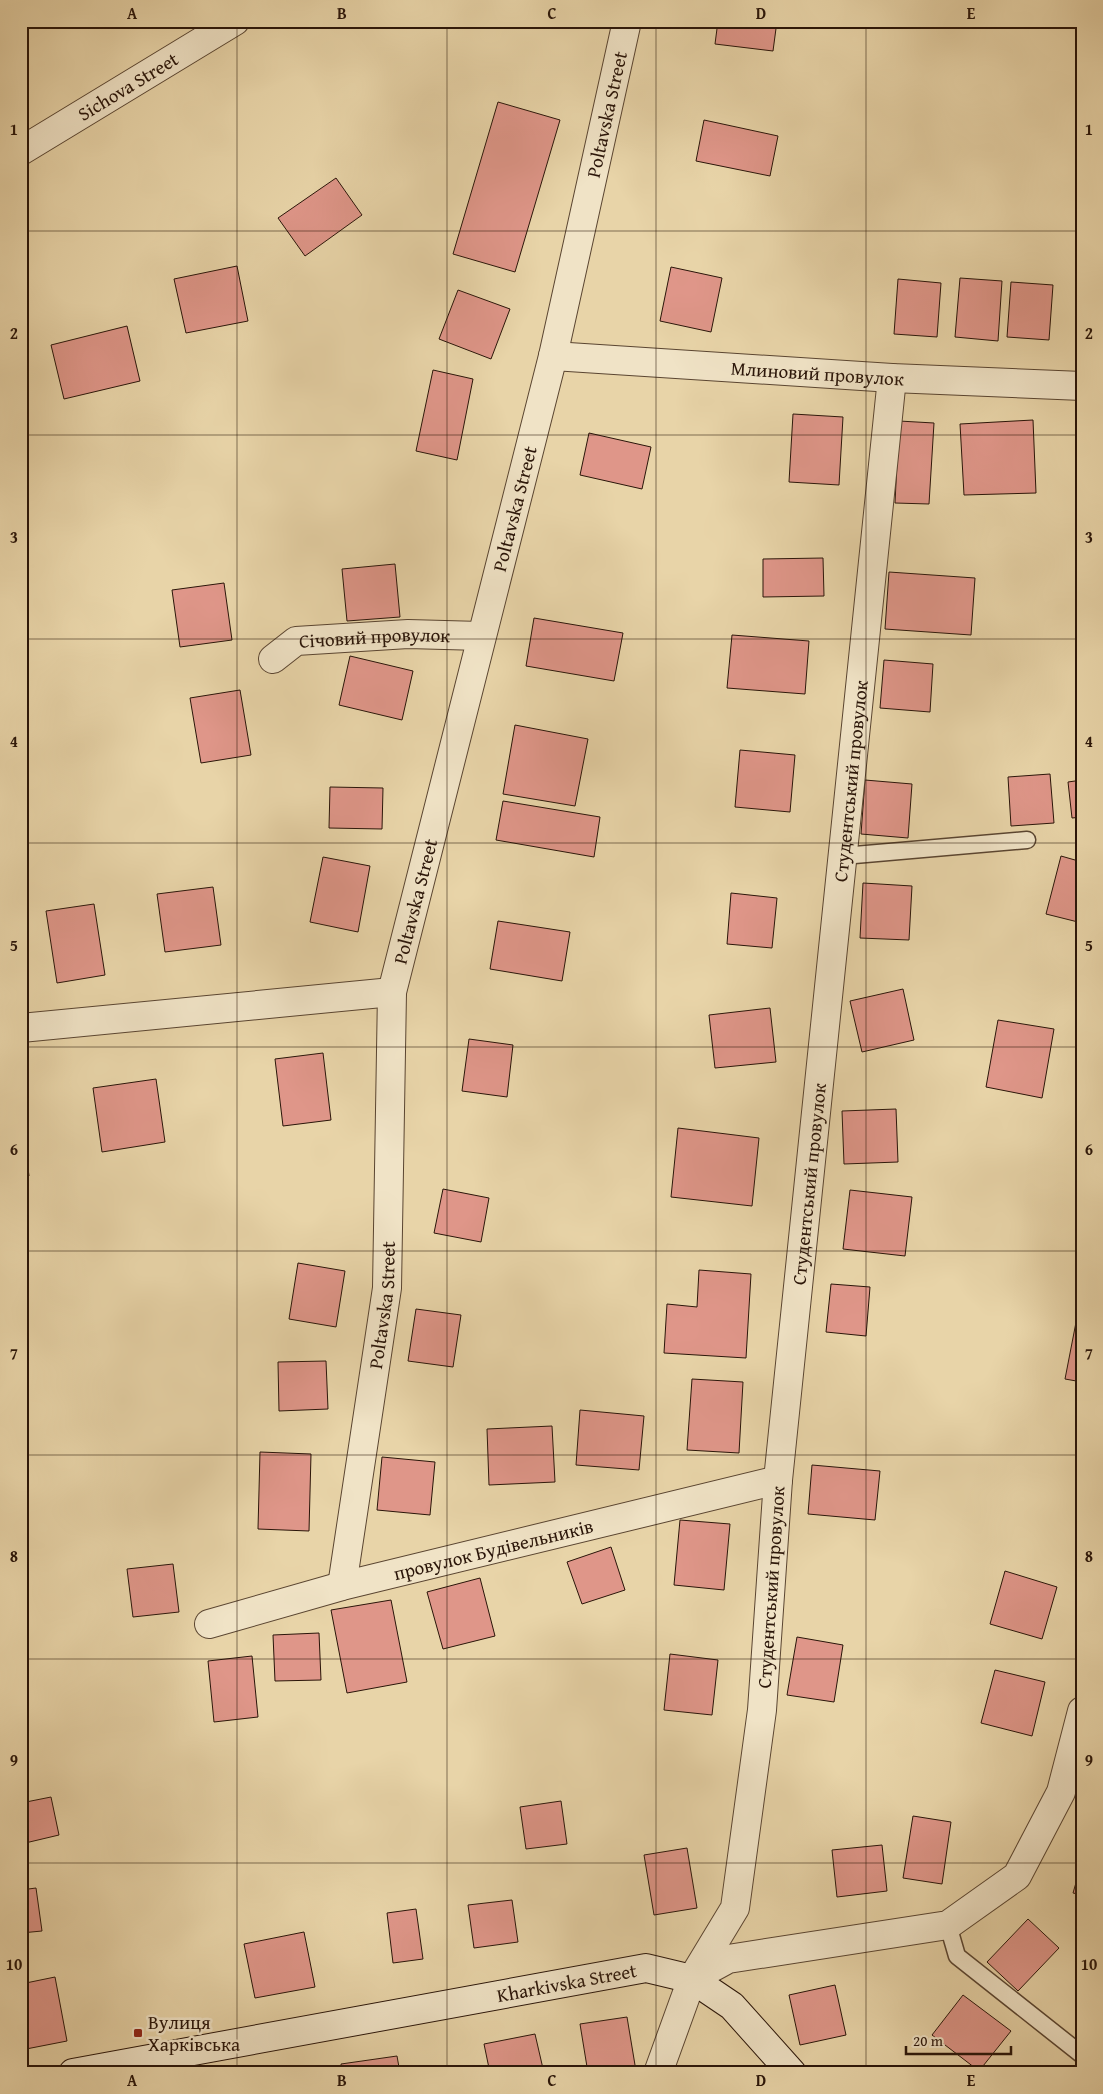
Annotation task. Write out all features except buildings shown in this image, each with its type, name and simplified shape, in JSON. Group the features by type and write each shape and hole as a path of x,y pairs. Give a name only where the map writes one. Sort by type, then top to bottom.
{"street":[{"name":"Sichova Street","path":"21,151 235,21"},
{"name":"Poltavska Street","path":"342,1586 387,1288 392,992 553,356 627,21"},
{"name":"Млиновий провулок","path":"553,356 892,378 1082,386"},
{"name":"Студентський провулок","path":"658,2073 692,1979 735,1908 762,1710 778,1480 892,378"},
{"name":"Січовий провулок","path":"273,659 296,641 408,634 481,636"},
{"path":"21,1028 392,992"},
{"name":"провулок Будівельників","path":"209,1624 342,1586 778,1480"},
{"path":"792,2073 732,2006 692,1979 728,1959 948,1925 1017,1876 1061,1792 1082,1711"},
{"name":"Kharkivska Street","path":"73,2073 646,1968 692,1979"}],"lane":[{"path":"842,856 1027,840"},
{"path":"948,1925 957,1956 1082,2055"}],"place":[{"name":"Вулиця Харківська","path":"138,2033"}]}
